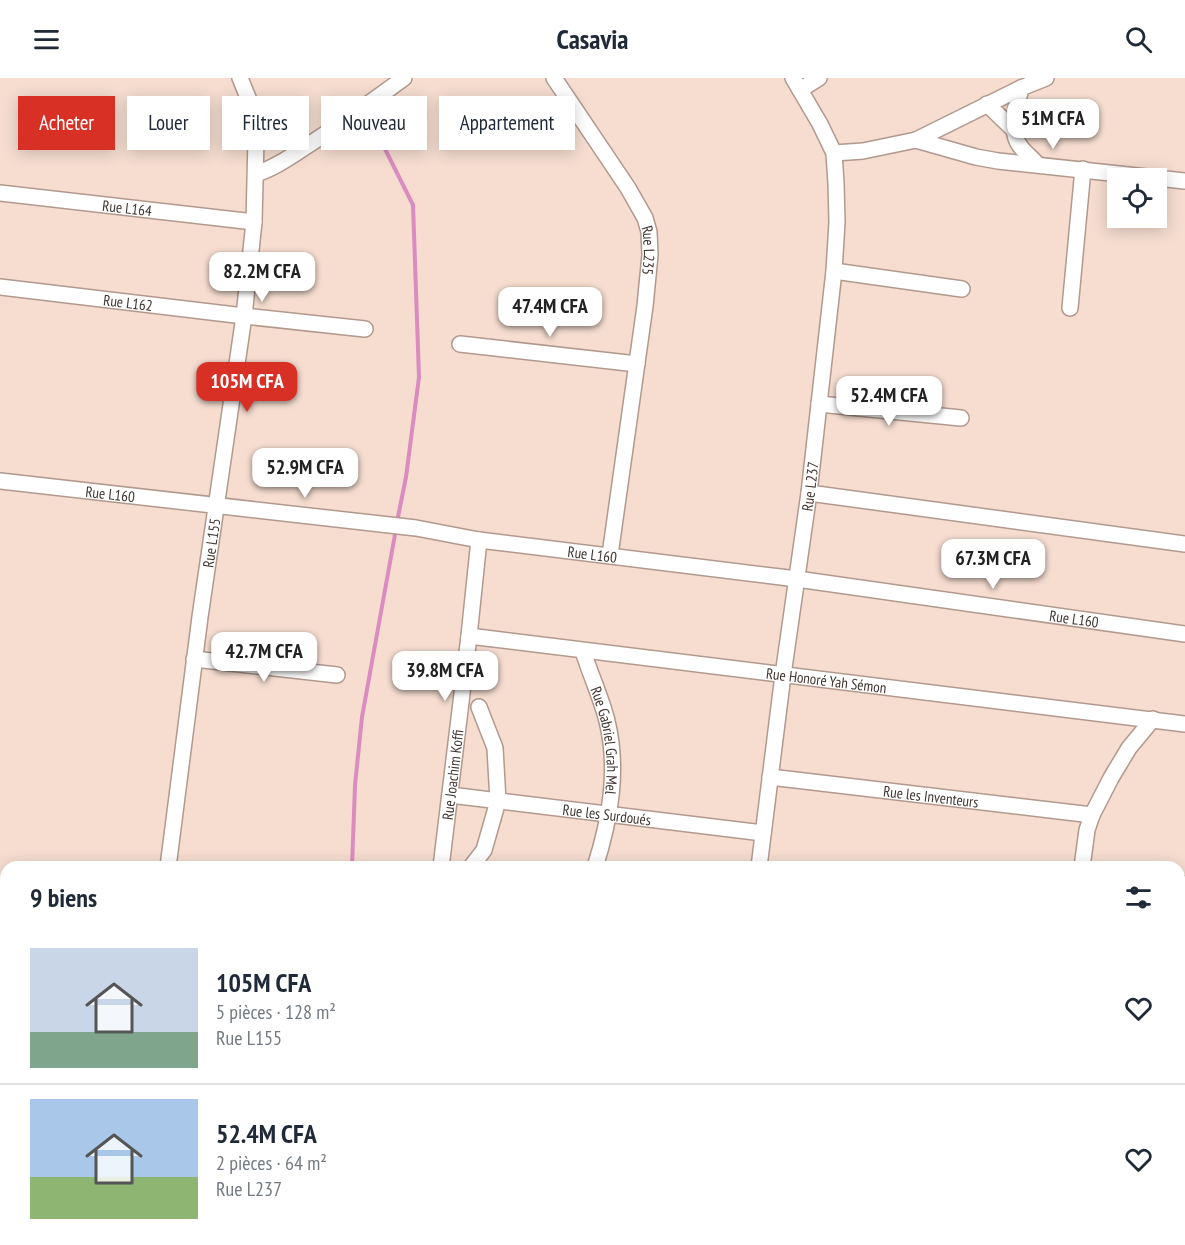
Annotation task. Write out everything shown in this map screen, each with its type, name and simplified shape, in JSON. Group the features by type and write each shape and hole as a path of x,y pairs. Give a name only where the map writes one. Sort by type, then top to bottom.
{"street":[{"name":"Rue L155","path":"169,861 194,660 244,316 254,222 256,140 254,118 240,78"},
{"path":"256,174 270,169 305,148 404,78"},
{"name":"Rue L235","path":"554,78 628,188 645,218 649,232 650,255 645,306 610,555"},
{"path":"796,84 819,78"},
{"path":"834,153 863,151 916,140 987,104 1046,78"},
{"name":"Rue L237","path":"760,861 809,493 834,271 837,222 834,153 796,84"},
{"path":"998,161 1015,135 1014,120 1021,88"},
{"path":"987,104 1037,164"},
{"path":"916,140 998,161 1185,181"},
{"path":"1070,308 1083,169"},
{"name":"Rue L164","path":"0,193 254,222"},
{"path":"834,271 962,289"},
{"name":"Rue L162","path":"0,287 365,329"},
{"path":"460,344 636,364"},
{"path":"819,404 961,418"},
{"name":"Rue L160","path":"0,481 416,528 479,540 797,579 1185,634"},
{"path":"809,493 1185,544"},
{"name":"Rue Joachim Koffi","path":"442,861 479,540"},
{"name":"Rue Honoré Yah Sémon","path":"469,636 1185,724"},
{"name":"Rue Gabriel Grah Mel","path":"583,651 607,719 611,738 613,782 610,814 597,861"},
{"path":"194,660 337,675"},
{"path":"476,861 484,850 498,801 495,748 479,707"},
{"path":"1083,861 1087,830 1092,815 1129,748 1153,719"},
{"name":"Rue les Inventeurs","path":"770,777 1092,815"},
{"name":"Rue les Surdoués","path":"450,795 763,832"}],"waterway":[{"path":"386,150 413,205 419,377 406,477 397,522"},
{"path":"352,861 355,785 362,717 396,529"}]}
